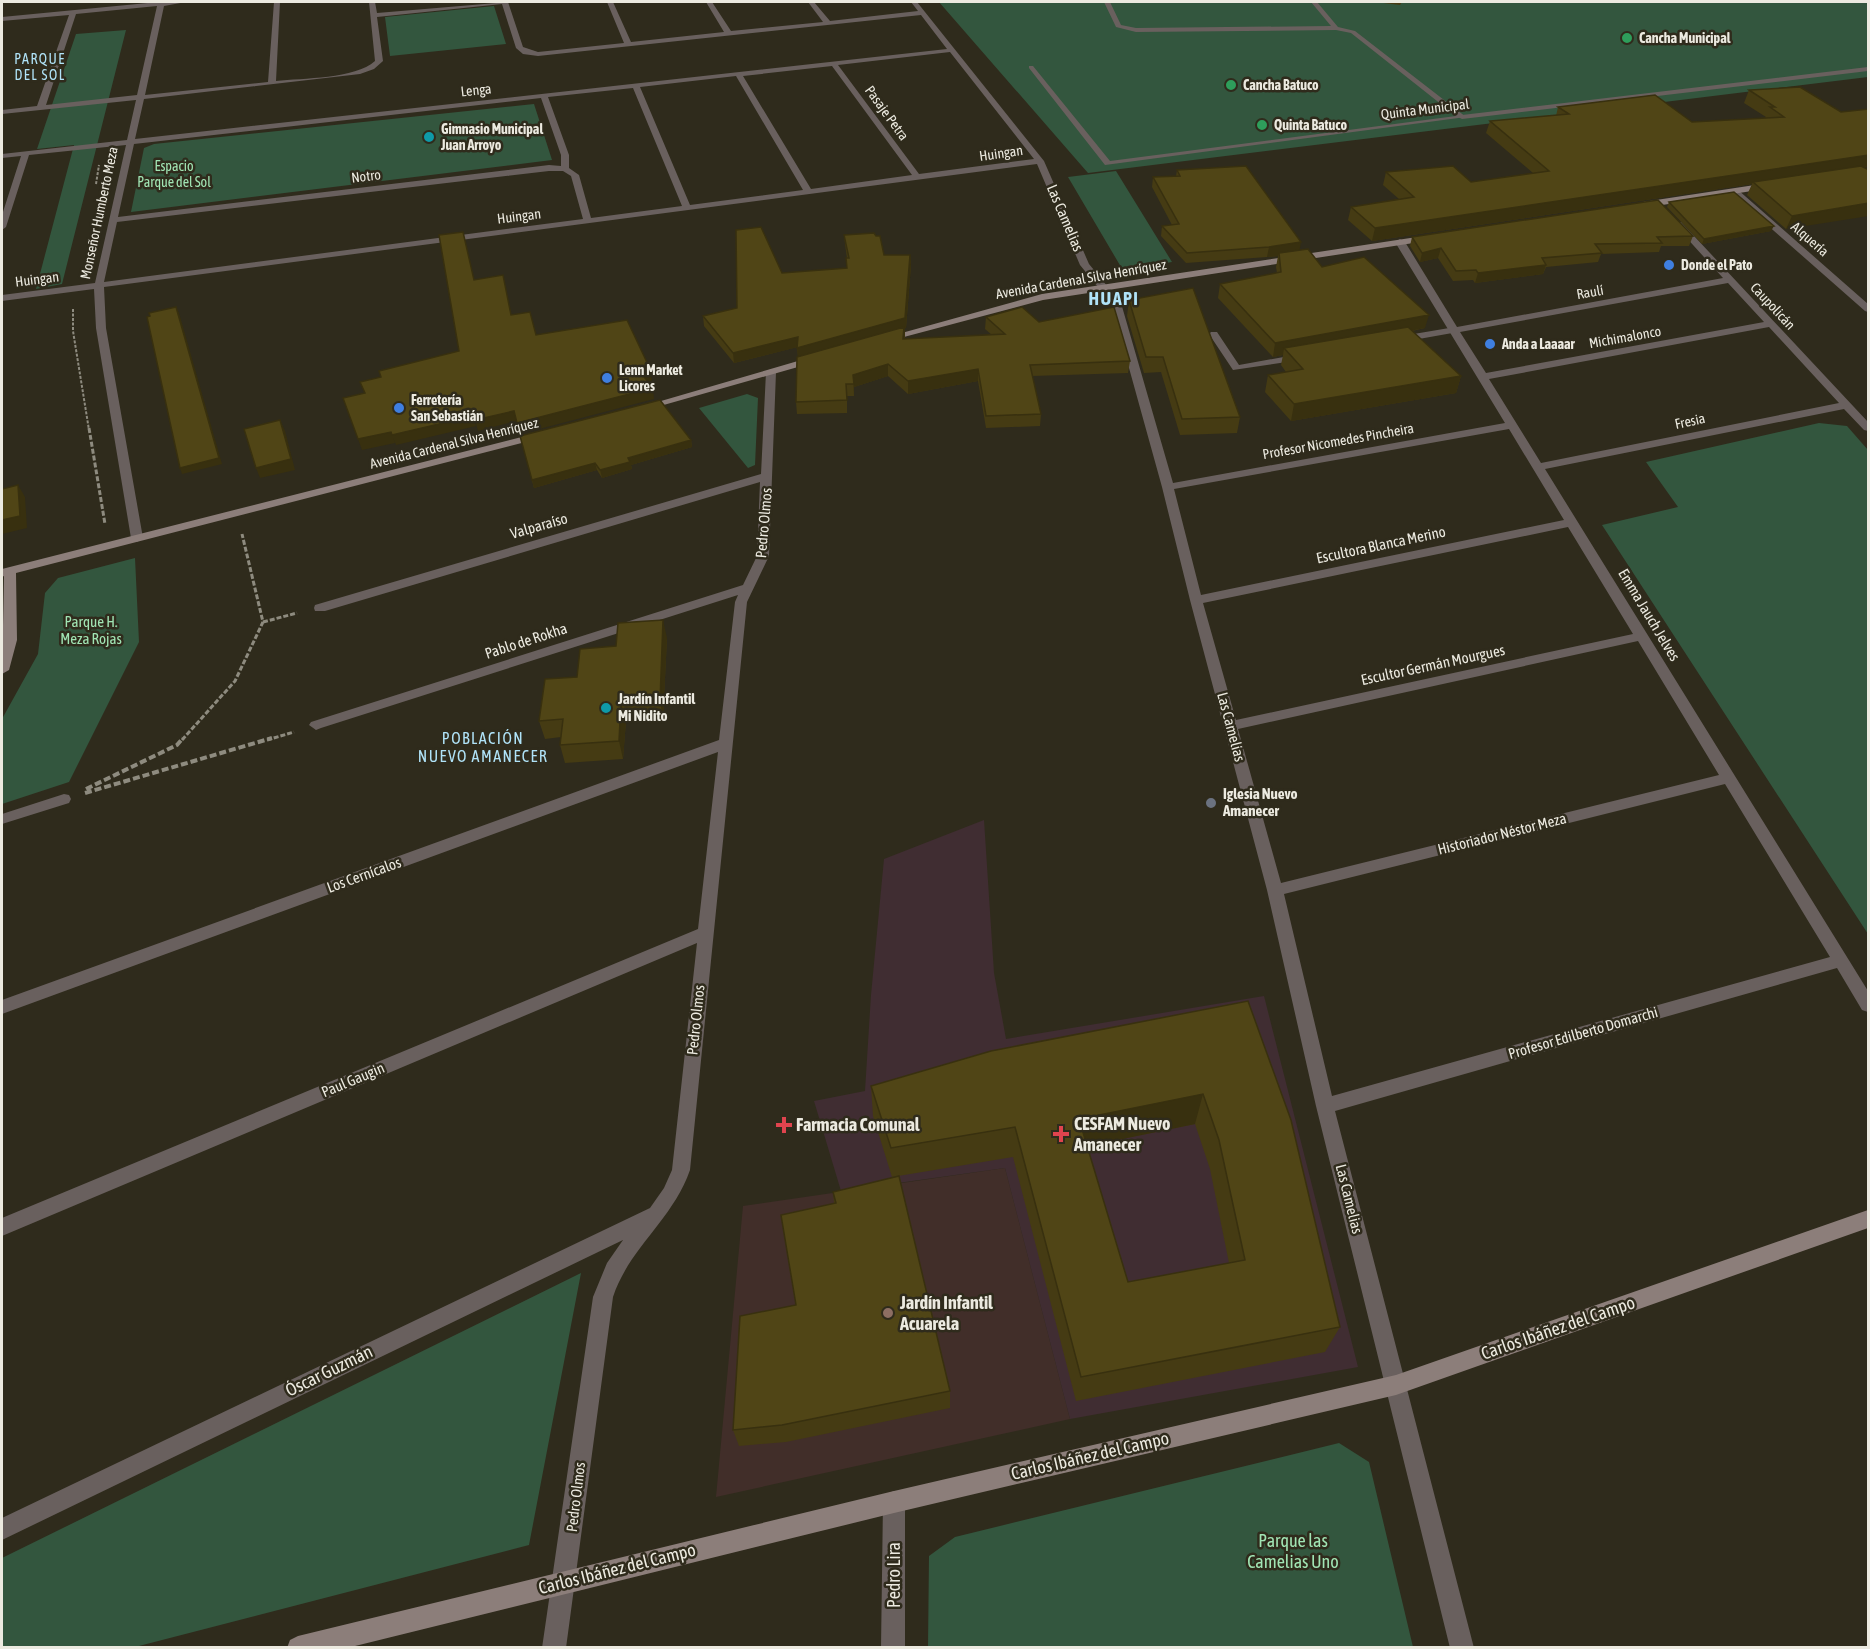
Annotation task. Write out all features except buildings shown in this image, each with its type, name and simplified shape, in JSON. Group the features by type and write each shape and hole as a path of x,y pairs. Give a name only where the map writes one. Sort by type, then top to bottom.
{"street":[{"path":"2,18 183,2"},
{"path":"272,83 277,2"},
{"path":"2,112 272,83 367,70 379,61 372,2"},
{"path":"374,15 505,2 520,48 526,52 550,53 828,23 919,7"},
{"path":"610,2 629,45"},
{"path":"709,2 729,34"},
{"path":"811,2 828,23"},
{"name":"Monseñor Humberto Meza","path":"137,538 100,328 99,285 160,3"},
{"name":"Las Camelias","path":"919,7 1040,161 1085,265 1116,303 1168,487 1196,600 1275,890 1325,1106 1462,1647"},
{"path":"41,107 73,12"},
{"name":"Lenga","path":"2,156 953,50"},
{"name":"Pasaje Petra","path":"834,64 917,177"},
{"name":"Quinta Municipal","path":"1462,117 1869,69"},
{"path":"738,74 809,192"},
{"path":"636,86 687,208"},
{"path":"544,96 565,155 565,169 575,175 588,221"},
{"path":"2,227 26,153"},
{"name":"Huingan","path":"2,298 1040,161"},
{"name":"Notro","path":"112,220 541,168 565,169"},
{"path":"1634,207 1778,185"},
{"name":"Alquería","path":"1734,191 1869,309"},
{"name":"Caupolicán","path":"1657,203 1869,428"},
{"name":"Avenida Cardenal Silva Henríquez","path":"872,343 987,310 1102,286 1447,235"},
{"name":"Emma Jauch Jelves","path":"1400,242 1869,1005"},
{"name":"Raulí","path":"1455,330 1730,280"},
{"name":"Michimalonco","path":"1484,376 1771,324"},
{"path":"626,412 827,356"},
{"name":"Pedro Olmos","path":"554,1647 565,1582 598,1321 603,1298 610,1275 622,1256 668,1202 681,1170 705,933 728,743 741,602 763,556 771,372"},
{"name":"Fresia","path":"1539,467 1847,405"},
{"name":"Profesor Nicomedes Pincheira","path":"1168,487 1513,425"},
{"name":"Avenida Cardenal Silva Henríquez","path":"6,572 547,433"},
{"name":"Valparaíso","path":"320,608 768,476"},
{"name":"Escultora Blanca Merino","path":"1196,600 1573,522"},
{"path":"2,670 10,640 6,572"},
{"name":"Pablo de Rokha","path":"316,725 746,588"},
{"name":"Escultor Germán Mourgues","path":"1231,726 1642,636"},
{"name":"Los Cernícalos","path":"2,1006 728,743"},
{"name":"Historiador Néstor Meza","path":"1275,890 1730,778"},
{"path":"2,819 64,800"},
{"name":"Paul Gaugin","path":"2,1227 705,933"},
{"name":"Profesor Edilberto Domarchi","path":"1325,1106 1841,960"},
{"name":"Óscar Guzmán","path":"2,1529 657,1214"},
{"name":"Carlos Ibáñez del Campo","path":"298,1647 894,1502 1396,1385 1869,1219"},
{"name":"Pedro Lira","path":"893,1647 894,1502"}],"lane":[{"path":"1107,2 1118,26 1136,30 1336,28 1353,32 1462,117"},
{"path":"1314,2 1336,28"},
{"name":"Quinta Municipal","path":"1031,67 1108,163 1462,117"},
{"path":"1386,342 1455,330"},
{"path":"1214,334 1236,368 1305,356"}],"path":[{"path":"64,800 177,745 235,681 263,622 236,513"},
{"path":"263,622 320,608"},
{"path":"64,800 316,725"}],"shaded area":[{"name":"CESFAM Nuevo Amanecer","path":"984,820 994,973 1006,1039 1264,996 1358,1367 1070,1419 1005,1168 841,1191 814,1101 865,1091 871,995 884,859"},
{"name":"Jardín Infantil Acuarela","path":"1005,1168 1070,1419 716,1497 743,1206"}],"green space":[{"name":"Quinta Batuco","path":"939,2 1868,2 1868,77 1088,173"},
{"path":"494,6 506,44 390,56 385,17"},
{"path":"126,30 62,284 36,289 74,145 37,149 76,34"},
{"name":"Espacio Parque del Sol","path":"534,104 552,160 131,212 144,148 154,144"},
{"path":"1116,171 1172,262 1126,269 1121,267 1068,177"},
{"path":"747,394 758,398 755,465 748,468 699,408"},
{"path":"1819,423 1847,426 1868,450 1868,934 1602,525 1678,507 1646,462"},
{"name":"Parque H. Meza Rojas","path":"135,558 139,642 69,782 2,804 2,719 38,654 45,593 58,578"},
{"path":"581,1273 529,1545 135,1647 2,1647 2,1558"},
{"name":"Parque las Camelias Uno","path":"1339,1443 1369,1462 1413,1647 928,1647 929,1556 955,1537"}],"place":[{"name":"Cancha Municipal","path":"1627,38"},
{"name":"Cancha Batuco","path":"1231,85"},
{"name":"Quinta Batuco","path":"1262,125"},
{"name":"Gimnasio Municipal Juan Arroyo","path":"429,137"},
{"name":"Donde el Pato","path":"1669,265"},
{"name":"Anda a Laaaar","path":"1490,344"},
{"name":"Lenn Market Licores","path":"607,378"},
{"name":"Ferretería San Sebastián","path":"399,408"},
{"name":"Jardín Infantil Mi Nidito","path":"606,708"},
{"name":"Iglesia Nuevo Amanecer","path":"1211,803"},
{"name":"Farmacia Comunal","path":"784,1125"},
{"name":"CESFAM Nuevo Amanecer","path":"1061,1134"},
{"name":"Jardín Infantil Acuarela","path":"888,1313"}],"district":[{"name":"PARQUE DEL SOL","path":"40,68"},
{"name":"HUAPI","path":"1114,299"},
{"name":"POBLACIÓN NUEVO AMANECER","path":"483,747"}]}
